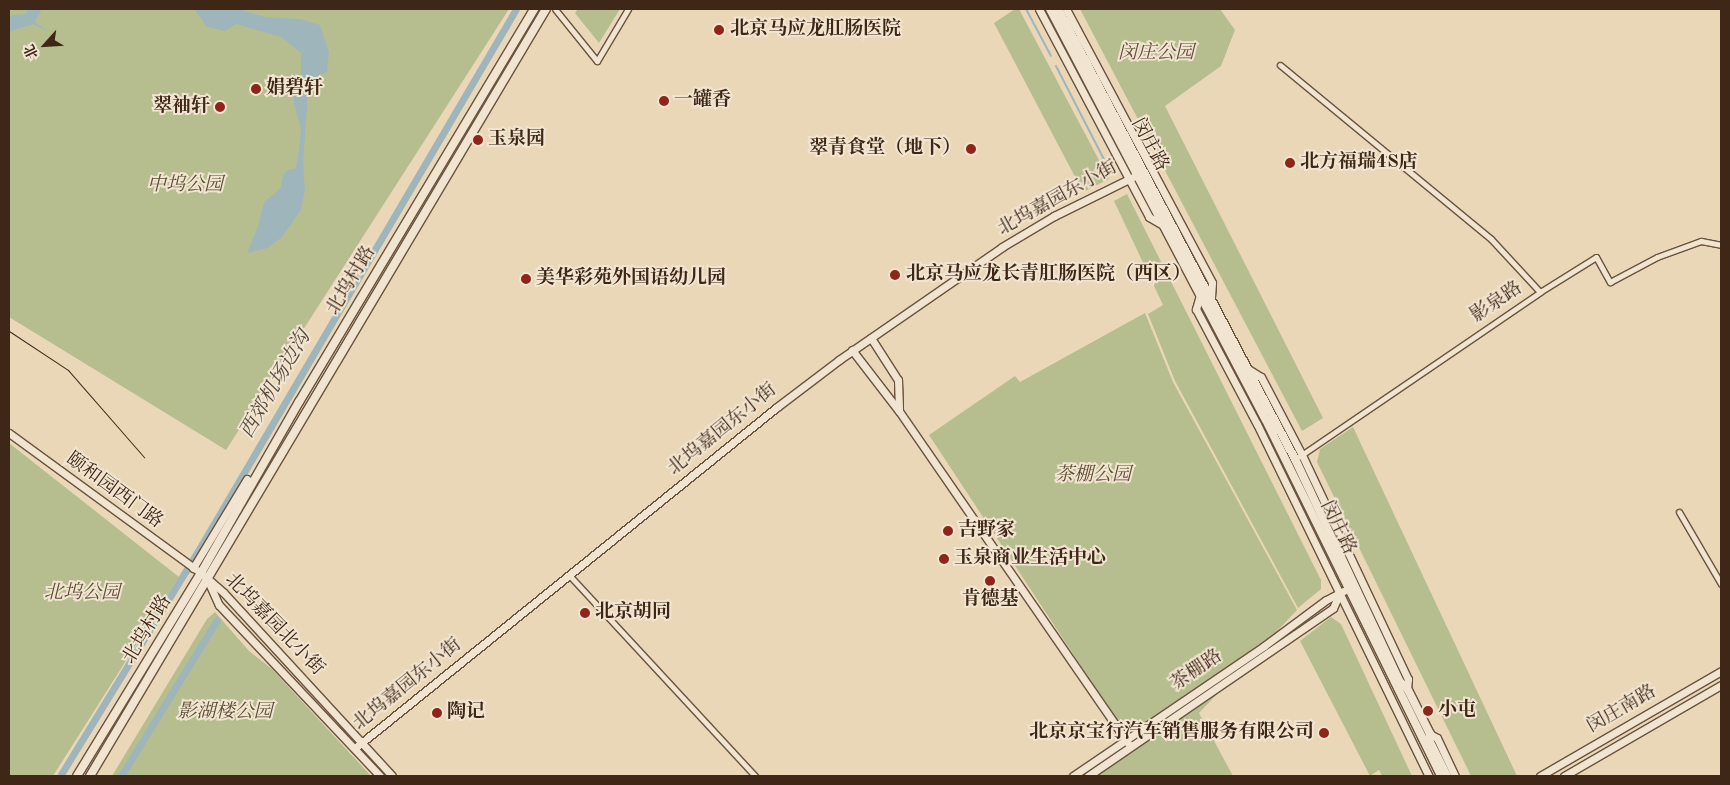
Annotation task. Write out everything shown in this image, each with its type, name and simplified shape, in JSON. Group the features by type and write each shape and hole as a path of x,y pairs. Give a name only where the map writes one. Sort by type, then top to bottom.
{"main road":[{"name":"北坞村路","path":"77,776 201,573 259,471 534,9"},
{"name":"北坞村路","path":"90,776 546,9"},
{"name":"闵庄路","path":"1050,9 1266,420 1400,682 1407,688 1433,736 1429,740 1447,776"},
{"name":"闵庄路","path":"1058,9 1248,369 1298,457 1351,586 1441,776"},
{"path":"247,479 259,471"}],"street":[{"path":"555,9 597,61 628,9"},
{"name":"闵庄路","path":"1039,9 1149,217 1163,225"},
{"name":"闵庄路","path":"1066,9 1212,284 1210,297"},
{"path":"1280,65 1491,239 1540,292"},
{"name":"北坞嘉园东小街","path":"358,746 777,407 852,350 1002,247 1054,216 1137,174"},
{"name":"影泉路","path":"1298,457 1540,292 1596,257 1610,282 1657,257 1701,242 1721,245"},
{"name":"闵庄路","path":"1200,295 1196,309 1257,424 1429,776"},
{"path":"871,338 898,380 900,411"},
{"path":"852,350 900,411 1130,746"},
{"name":"颐和园西门路","path":"9,433 208,580"},
{"name":"闵庄路","path":"1298,457 1408,679 1407,688"},
{"path":"193,568 247,479"},
{"path":"1679,512 1721,584"},
{"path":"569,575 755,776"},
{"name":"北坞嘉园北小街","path":"208,580 219,605 358,746 392,776"},
{"name":"北坞嘉园北小街","path":"208,580 224,593 358,746 380,776"},
{"name":"茶棚路","path":"1073,776 1264,646 1326,600 1351,586"},
{"name":"茶棚路","path":"1088,776 1333,608 1340,593"},
{"name":"闵庄南路","path":"1540,776 1721,671"},
{"name":"闵庄南路","path":"1564,776 1721,686"},
{"name":"闵庄路","path":"1433,736 1456,776"}],"green space":[{"name":"中坞公园","path":"9,9 509,9 226,450 9,317"},
{"path":"578,9 620,9 599,43 575,13"},
{"path":"1015,9 1019,9 1109,179 1083,192 994,23"},
{"name":"闵庄公园","path":"1080,9 1220,9 1235,30 1221,66 1165,106 1323,418 1302,431"},
{"path":"1127,194 1321,580 1321,589 1298,608 1175,381 1148,314 1163,305 1114,201"},
{"name":"茶棚公园","path":"1145,313 1173,382 1297,610 1199,713 1233,776 1096,776 1135,748 929,435 1015,376 1020,382"},
{"path":"1353,427 1517,776 1471,776 1317,462 1320,449"},
{"name":"北坞公园","path":"9,443 179,577 53,776 9,776"},
{"name":"影湖楼公园","path":"215,612 249,651 272,669 371,776 112,776 207,619"},
{"path":"1331,617 1341,624 1412,776 1382,776 1379,770 1370,776 1300,641"}],"water":[{"path":"29,9 42,9 35,22 49,32 33,24 9,32 9,18 13,15 25,14"},
{"path":"194,9 239,9 266,17 301,19 320,25 329,52 327,72 315,77 307,90 303,161 305,190 301,210 282,237 268,248 247,253 258,227 264,202 281,188 283,175 288,170 295,169 298,159 301,129 294,104 294,90 301,76 301,53 281,37 236,24 225,31 207,27"}],"waterway":[{"name":"西郊机场边沟","path":"60,776 202,544 516,9"},
{"path":"1026,9 1051,56"},
{"path":"1056,66 1111,173"},
{"path":"121,776 217,620"}],"tram line":[{"path":"9,331 68,370 144,457"}],"place":[{"name":"北京马应龙肛肠医院","path":"719,30"},
{"name":"娟碧轩","path":"256,89"},
{"name":"一罐香","path":"664,101"},
{"name":"翠袖轩","path":"220,107"},
{"name":"玉泉园","path":"478,140"},
{"name":"翠青食堂（地下）","path":"971,149"},
{"name":"北方福瑞4S店","path":"1290,163"},
{"name":"北京马应龙长青肛肠医院（西区）","path":"895,275"},
{"name":"美华彩苑外国语幼儿园","path":"526,279"},
{"name":"吉野家","path":"948,531"},
{"name":"玉泉商业生活中心","path":"944,559"},
{"name":"肯德基","path":"990,581"},
{"name":"北京胡同","path":"585,613"},
{"name":"小屯","path":"1428,711"},
{"name":"陶记","path":"437,713"},
{"name":"北京京宝行汽车销售服务有限公司","path":"1324,733"}]}
